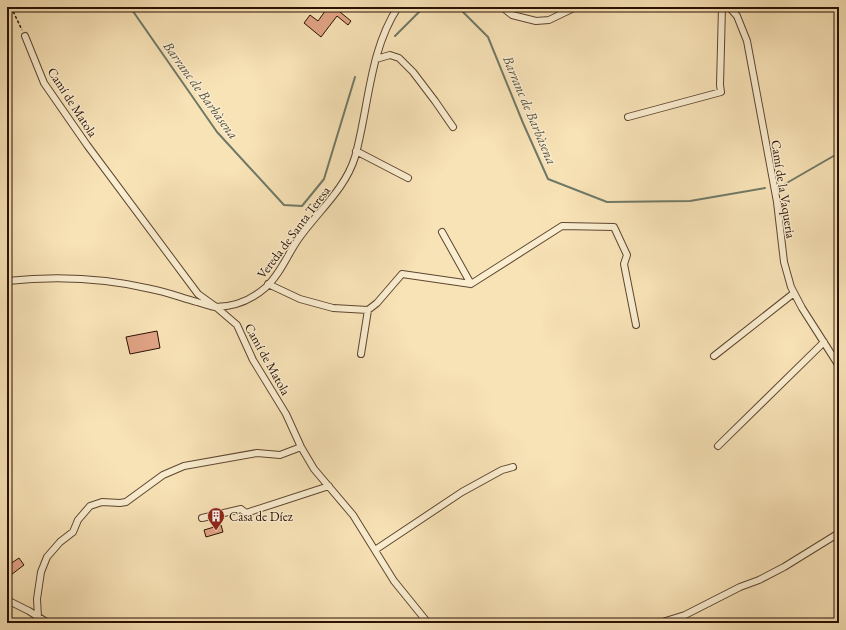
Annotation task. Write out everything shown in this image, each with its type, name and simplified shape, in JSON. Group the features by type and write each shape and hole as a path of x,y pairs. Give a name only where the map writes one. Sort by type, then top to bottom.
{"street":[{"name":"Vereda de Santa Teresa","path":"7,281 22,279 77,279 125,283 216,307 234,305 250,298 265,288 298,240 334,196 345,179 354,158 376,59 386,30 398,7"},
{"path":"502,7 512,15 536,21 549,20 576,7"},
{"path":"628,117 721,92 722,7"},
{"name":"Camí de la Vaqueria","path":"730,7 737,16 747,41 777,202 784,262 791,287 802,308 839,366"},
{"name":"Camí de Matola","path":"25,36 44,82 87,145 198,294 216,307 236,325 253,360 286,414 301,447 314,469 353,515 394,581 428,623"},
{"path":"376,59 390,55 400,58 413,72 453,127"},
{"path":"356,150 408,178"},
{"path":"268,284 300,299 333,308 368,310 377,303 402,274 471,284 562,226 614,227 627,255 624,264 636,325"},
{"path":"442,232 471,284"},
{"path":"714,356 794,293"},
{"path":"362,354 368,310"},
{"path":"718,446 824,342"},
{"path":"38,617 37,599 41,572 47,557 60,542 73,532 78,520 90,506 102,502 120,504 126,502 163,475 184,466 257,453 280,455 301,447"},
{"path":"375,550 462,492 502,470 513,467"},
{"path":"202,518 241,509 246,513 329,486"},
{"path":"659,623 685,615 740,587 759,580 784,567 839,533"},
{"path":"7,600 48,623"}],"path":[{"path":"11,7 25,36"}],"building":[{"path":"328,7 336,7 351,21 348,25 337,16 321,37 304,23 310,15 318,21"},
{"path":"157,331 160,348 130,354 126,337"},
{"name":"Casa de Díez","path":"221,525 223,532 206,537 204,530"},
{"path":"19,558 24,565 7,578 7,566"}],"waterway":[{"name":"Barranc de Barbàsena","path":"130,7 217,132 284,205 302,206 324,179 355,77"},
{"name":"Barranc de Barbàsena","path":"395,36 424,7"},
{"name":"Barranc de Barbàsena","path":"458,7 488,37 523,123 548,179 607,202 690,201 765,188"},
{"name":"Barranc de Barbàsena","path":"785,184 837,154 839,151"}],"place":[{"name":"Casa de Díez","path":"216,531"}]}
